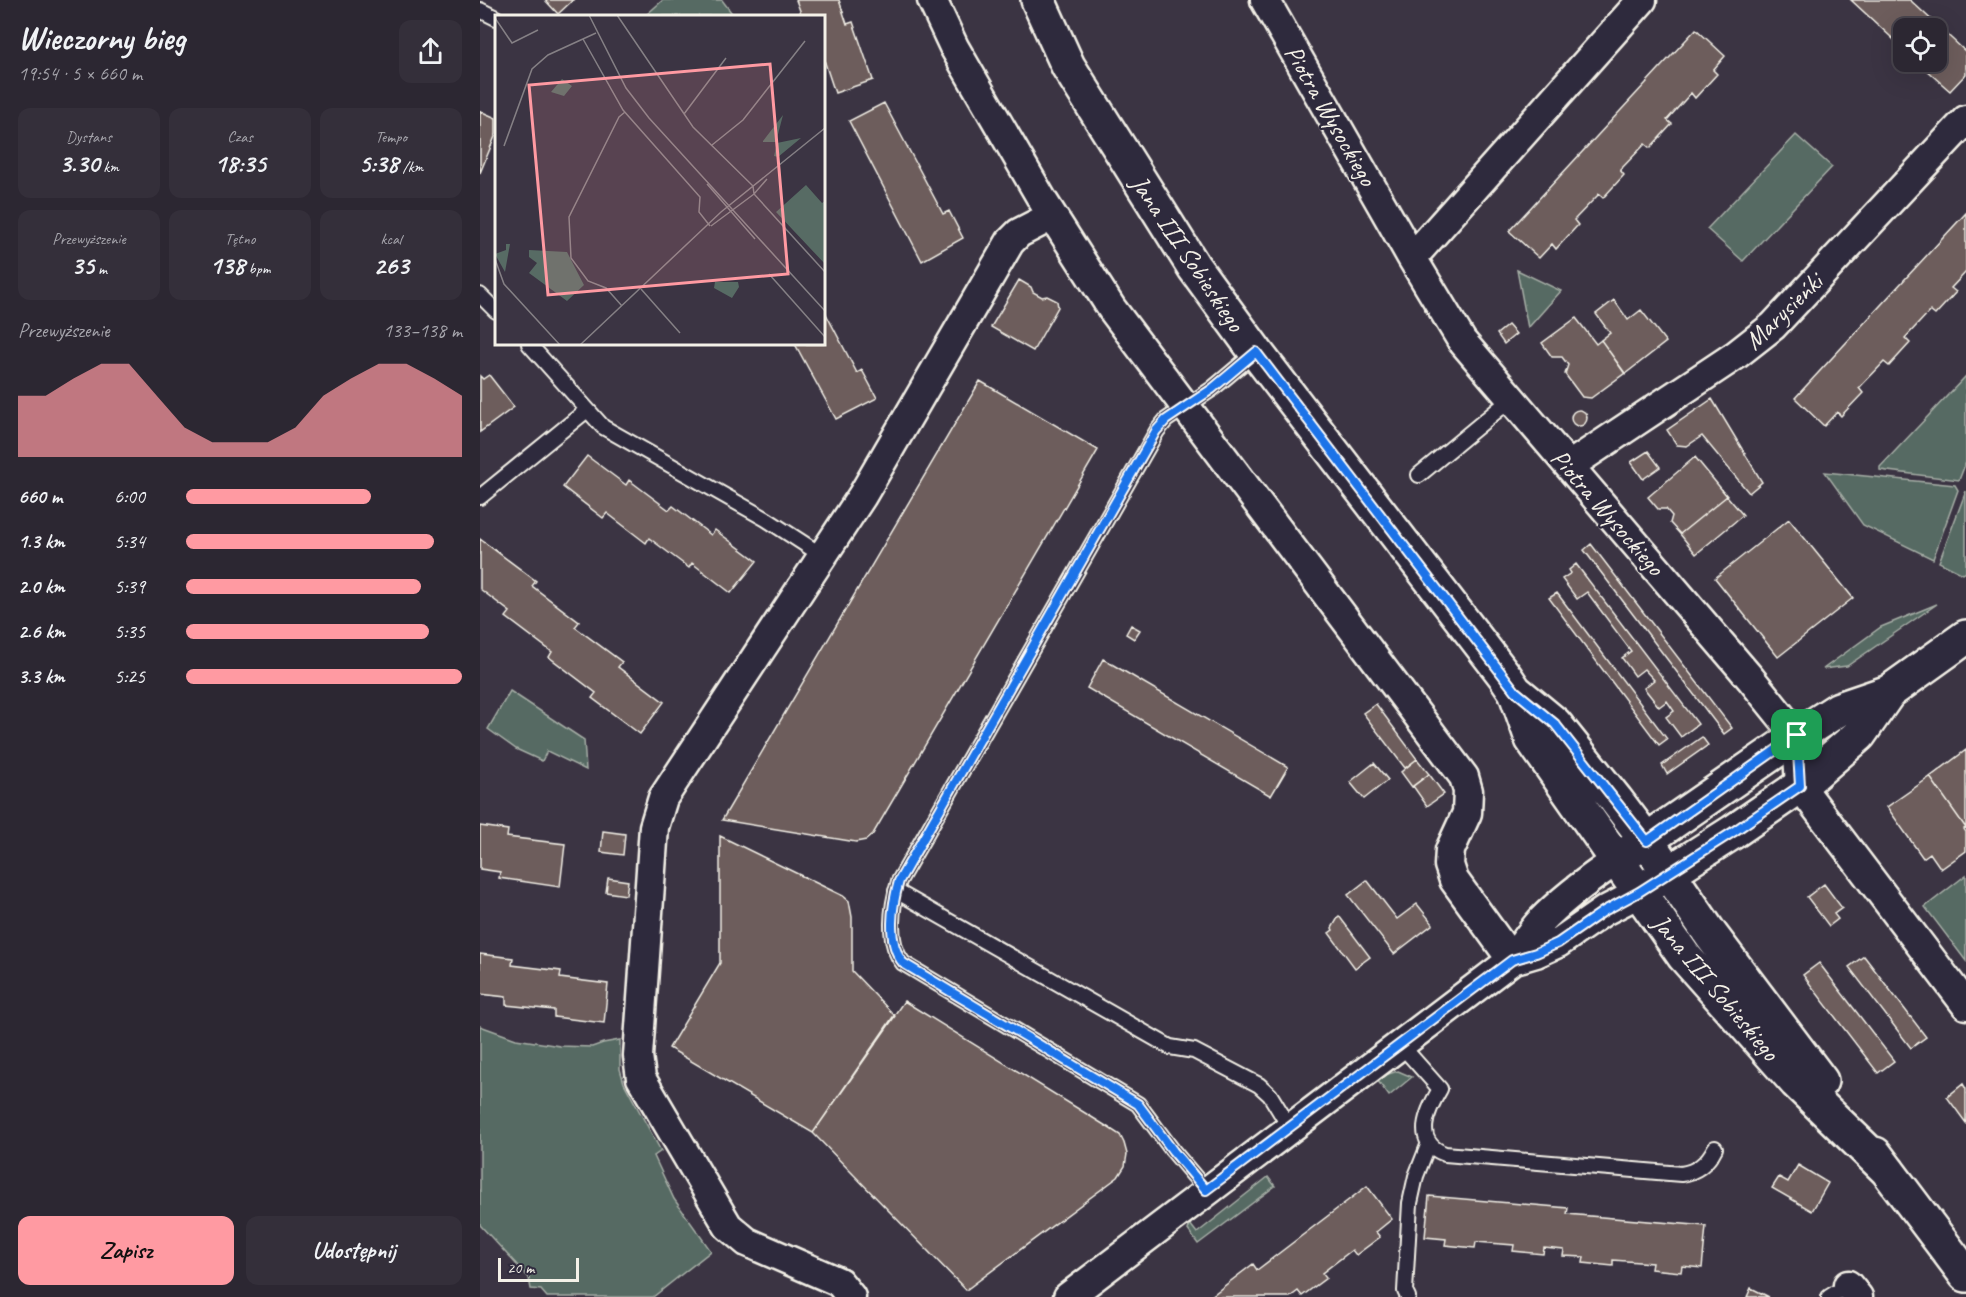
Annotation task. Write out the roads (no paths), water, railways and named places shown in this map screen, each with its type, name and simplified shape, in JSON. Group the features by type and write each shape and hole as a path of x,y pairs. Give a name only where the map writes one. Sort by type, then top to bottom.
{"street":[{"path":"932,0 960,57 1052,216 1112,309 1464,777 1468,791 1467,813 1450,850 1449,865 1454,880 1512,960"},
{"name":"Jana III Sobieskiego","path":"1038,0 1068,66 1194,267 1256,352 1515,691 1555,724 1647,841 1711,935 1966,1275"},
{"name":"Piotra Wysockiego","path":"1265,0 1462,341 1797,735"},
{"path":"1412,258 1642,0"},
{"name":"Marysieńki","path":"1569,466 1737,355 1773,326 1966,120"},
{"path":"851,1297 839,1282 747,1242 734,1233 641,1078 638,1068 653,839 663,798 862,496 1010,242 1018,233 1052,216"},
{"path":"1068,1297 1512,960 1538,924 1583,882 1647,841 1797,735 1839,709 1889,692 1966,637"},
{"name":"Jana III Sobieskiego","path":"1515,691 1532,739 1679,949 1796,1082 1888,1171"},
{"path":"1512,960 1558,943 1604,911 1669,873 1800,786 1859,735 1889,692"},
{"path":"1797,735 1800,786 1966,1005"}],"lane":[{"path":"480,10 495,18"},
{"path":"480,295 495,310"},
{"path":"530,345 603,427 766,519 823,556"},
{"path":"1206,1190 1138,1104 903,963 894,945 893,922 899,881 1156,431 1166,420 1212,389 1256,352"},
{"path":"1419,475 1511,399"},
{"path":"480,497 587,410"},
{"path":"896,891 1170,1047 1194,1051 1259,1085 1270,1095 1290,1128"},
{"path":"1401,1045 1440,1089 1430,1106 1425,1134 1436,1151 1445,1154 1681,1174 1690,1173 1703,1166 1710,1159 1715,1148"},
{"path":"1408,1297 1405,1291 1410,1203 1416,1176 1429,1143"}]}
